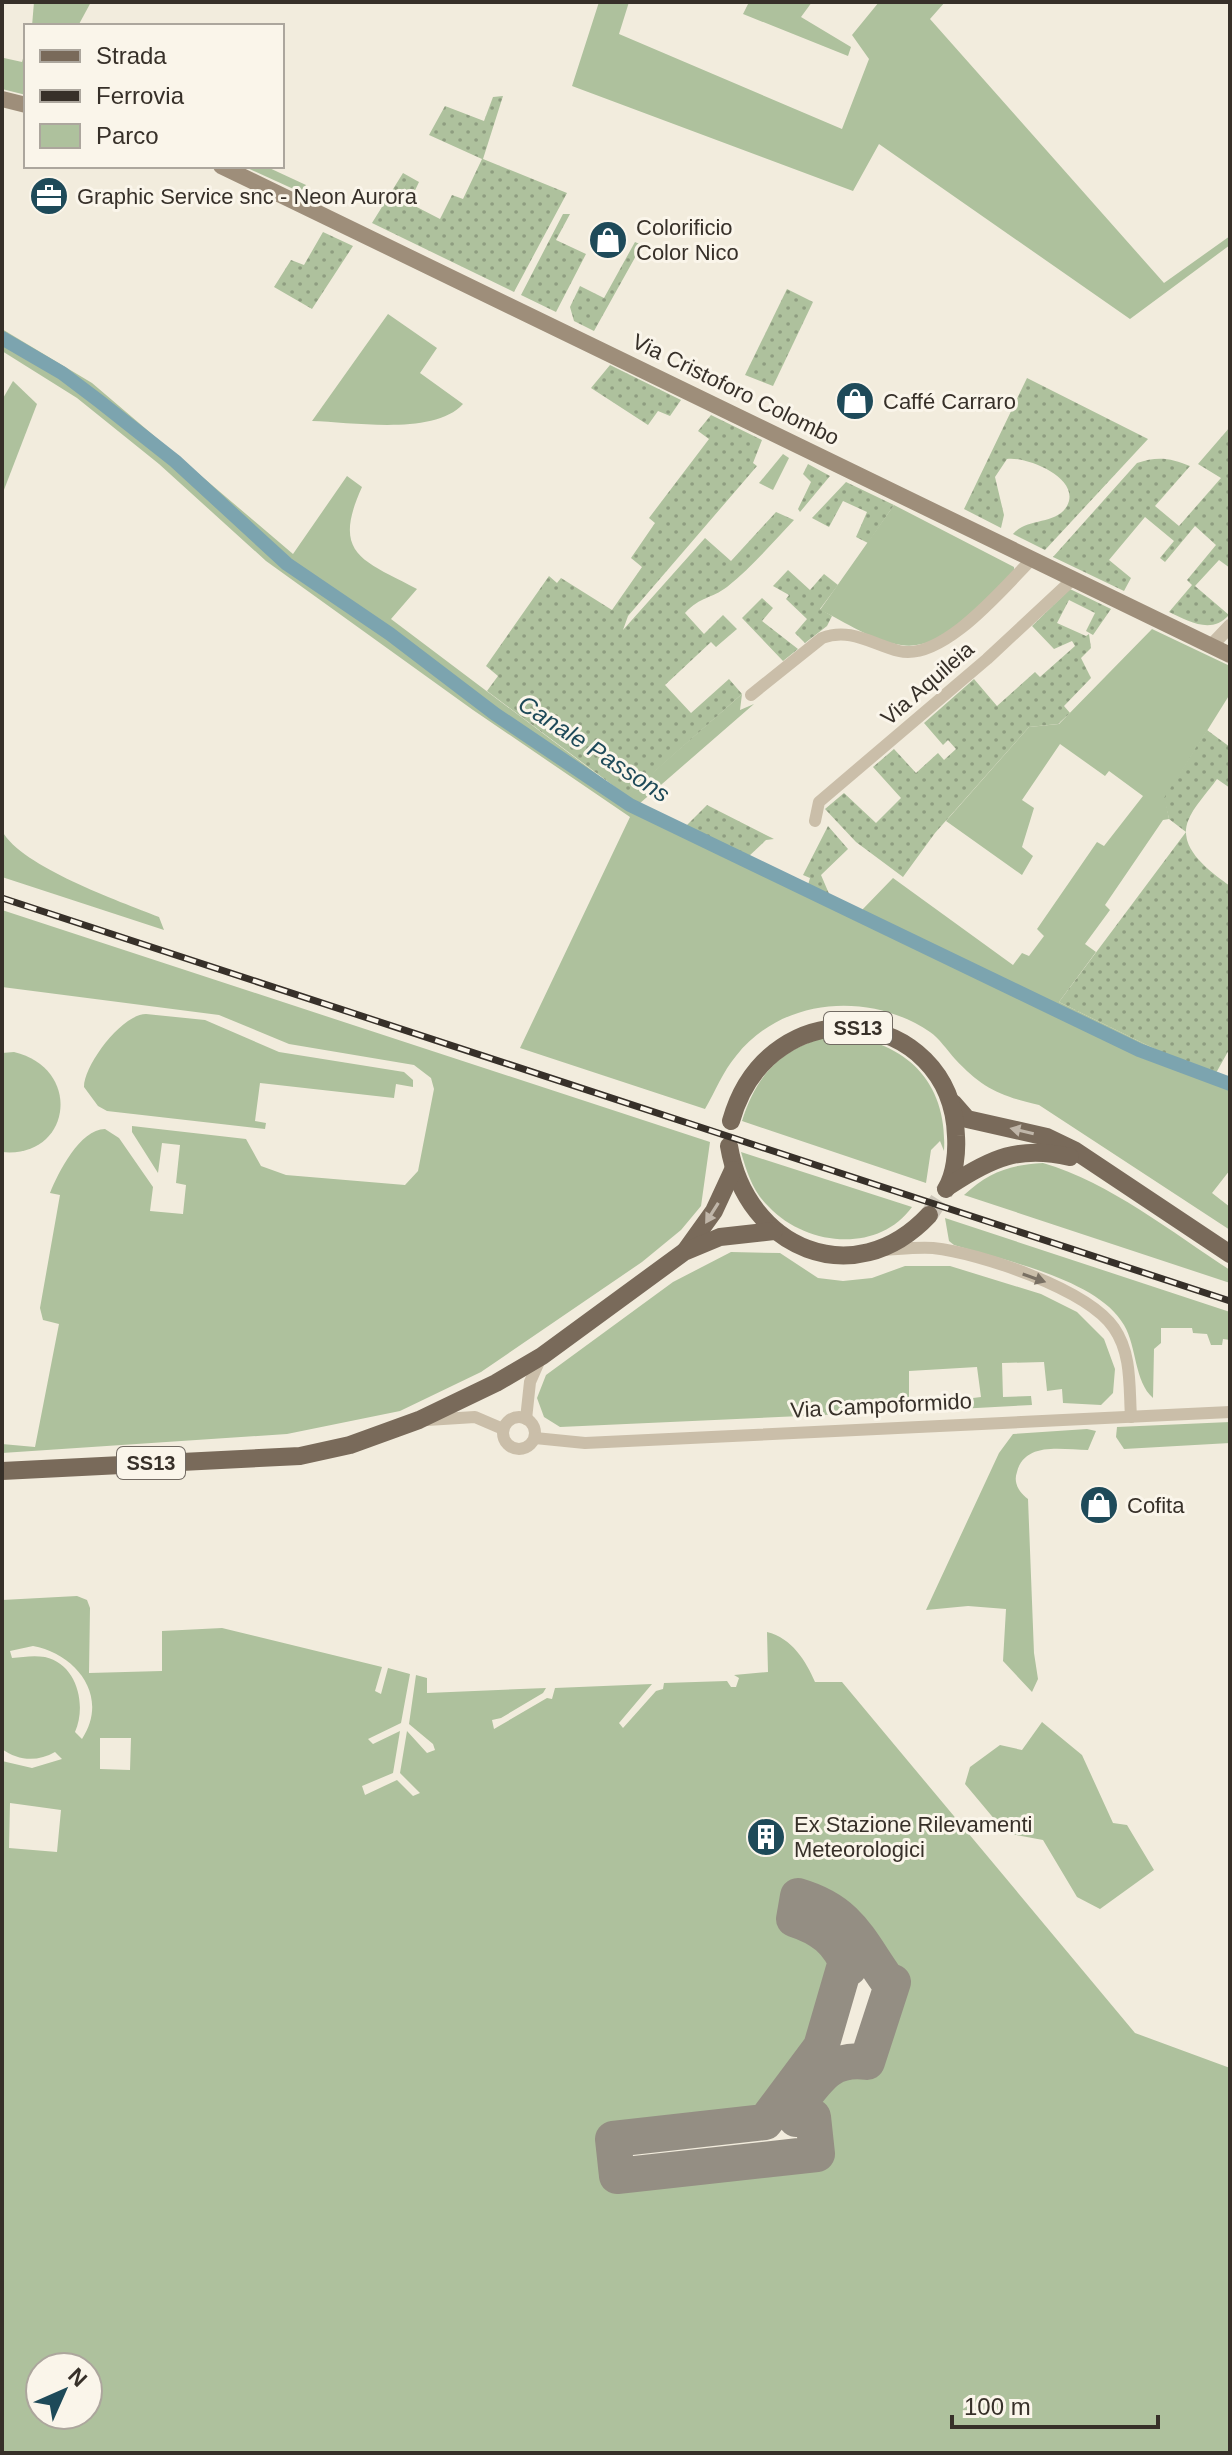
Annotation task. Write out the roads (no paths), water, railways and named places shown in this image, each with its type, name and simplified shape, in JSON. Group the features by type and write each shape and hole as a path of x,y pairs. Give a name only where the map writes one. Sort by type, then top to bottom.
{"main road":[{"path":"2,99 24,104"},
{"name":"Via Cristoforo Colombo","path":"225,168 1230,655"},
{"name":"SS13","path":"731,1121 738,1098 765,1058 796,1038 831,1028 855,1028 901,1043 921,1058 967,1119 1047,1137 1092,1162 1230,1254"},
{"name":"SS13","path":"949,1098 956,1124 957,1151 947,1187 985,1164 1026,1151 1044,1150 1092,1162"},
{"path":"729,1146 733,1170 749,1204 774,1231 810,1250 849,1255 869,1252 896,1242 929,1215"},
{"name":"SS13","path":"684,1252 714,1211 733,1170"},
{"name":"SS13","path":"2,1471 300,1456 350,1445 419,1420 542,1356 684,1252 720,1237 774,1231"}],"street":[{"path":"751,695 822,638 834,633 846,633 903,652 928,649 960,629 1033,558"},
{"name":"Via Aquileia","path":"815,821 819,802 987,659 1073,579"},
{"path":"1211,646 1230,626"},
{"path":"869,1252 916,1247 960,1253 1043,1281 1082,1299 1099,1311 1113,1327 1127,1358 1131,1417"},
{"path":"526,1419 530,1382 542,1356"},
{"name":"Via Campoformido","path":"503,1429 505,1442 515,1449 527,1448 535,1438 585,1443 1230,1412"},
{"path":"419,1420 475,1417 503,1429 515,1418 526,1419 533,1425 535,1438"}],"waterway":[{"name":"Canale Passons","path":"2,338 62,373 175,461 287,564 390,634 495,714 630,805 1139,1050 1230,1084"}],"tunnel":[{"path":"929,1215 946,1189"}],"railway":[{"path":"2,898 1230,1301"}],"place":[{"name":"Graphic Service snc - Neon Aurora","path":"49,196"},
{"name":"Colorificio Color Nico","path":"608,240"},
{"name":"Caffé Carraro","path":"855,401"},
{"name":"Cofita","path":"1099,1505"},
{"name":"Ex Stazione Rilevamenti Meteorologici","path":"766,1837"}]}
